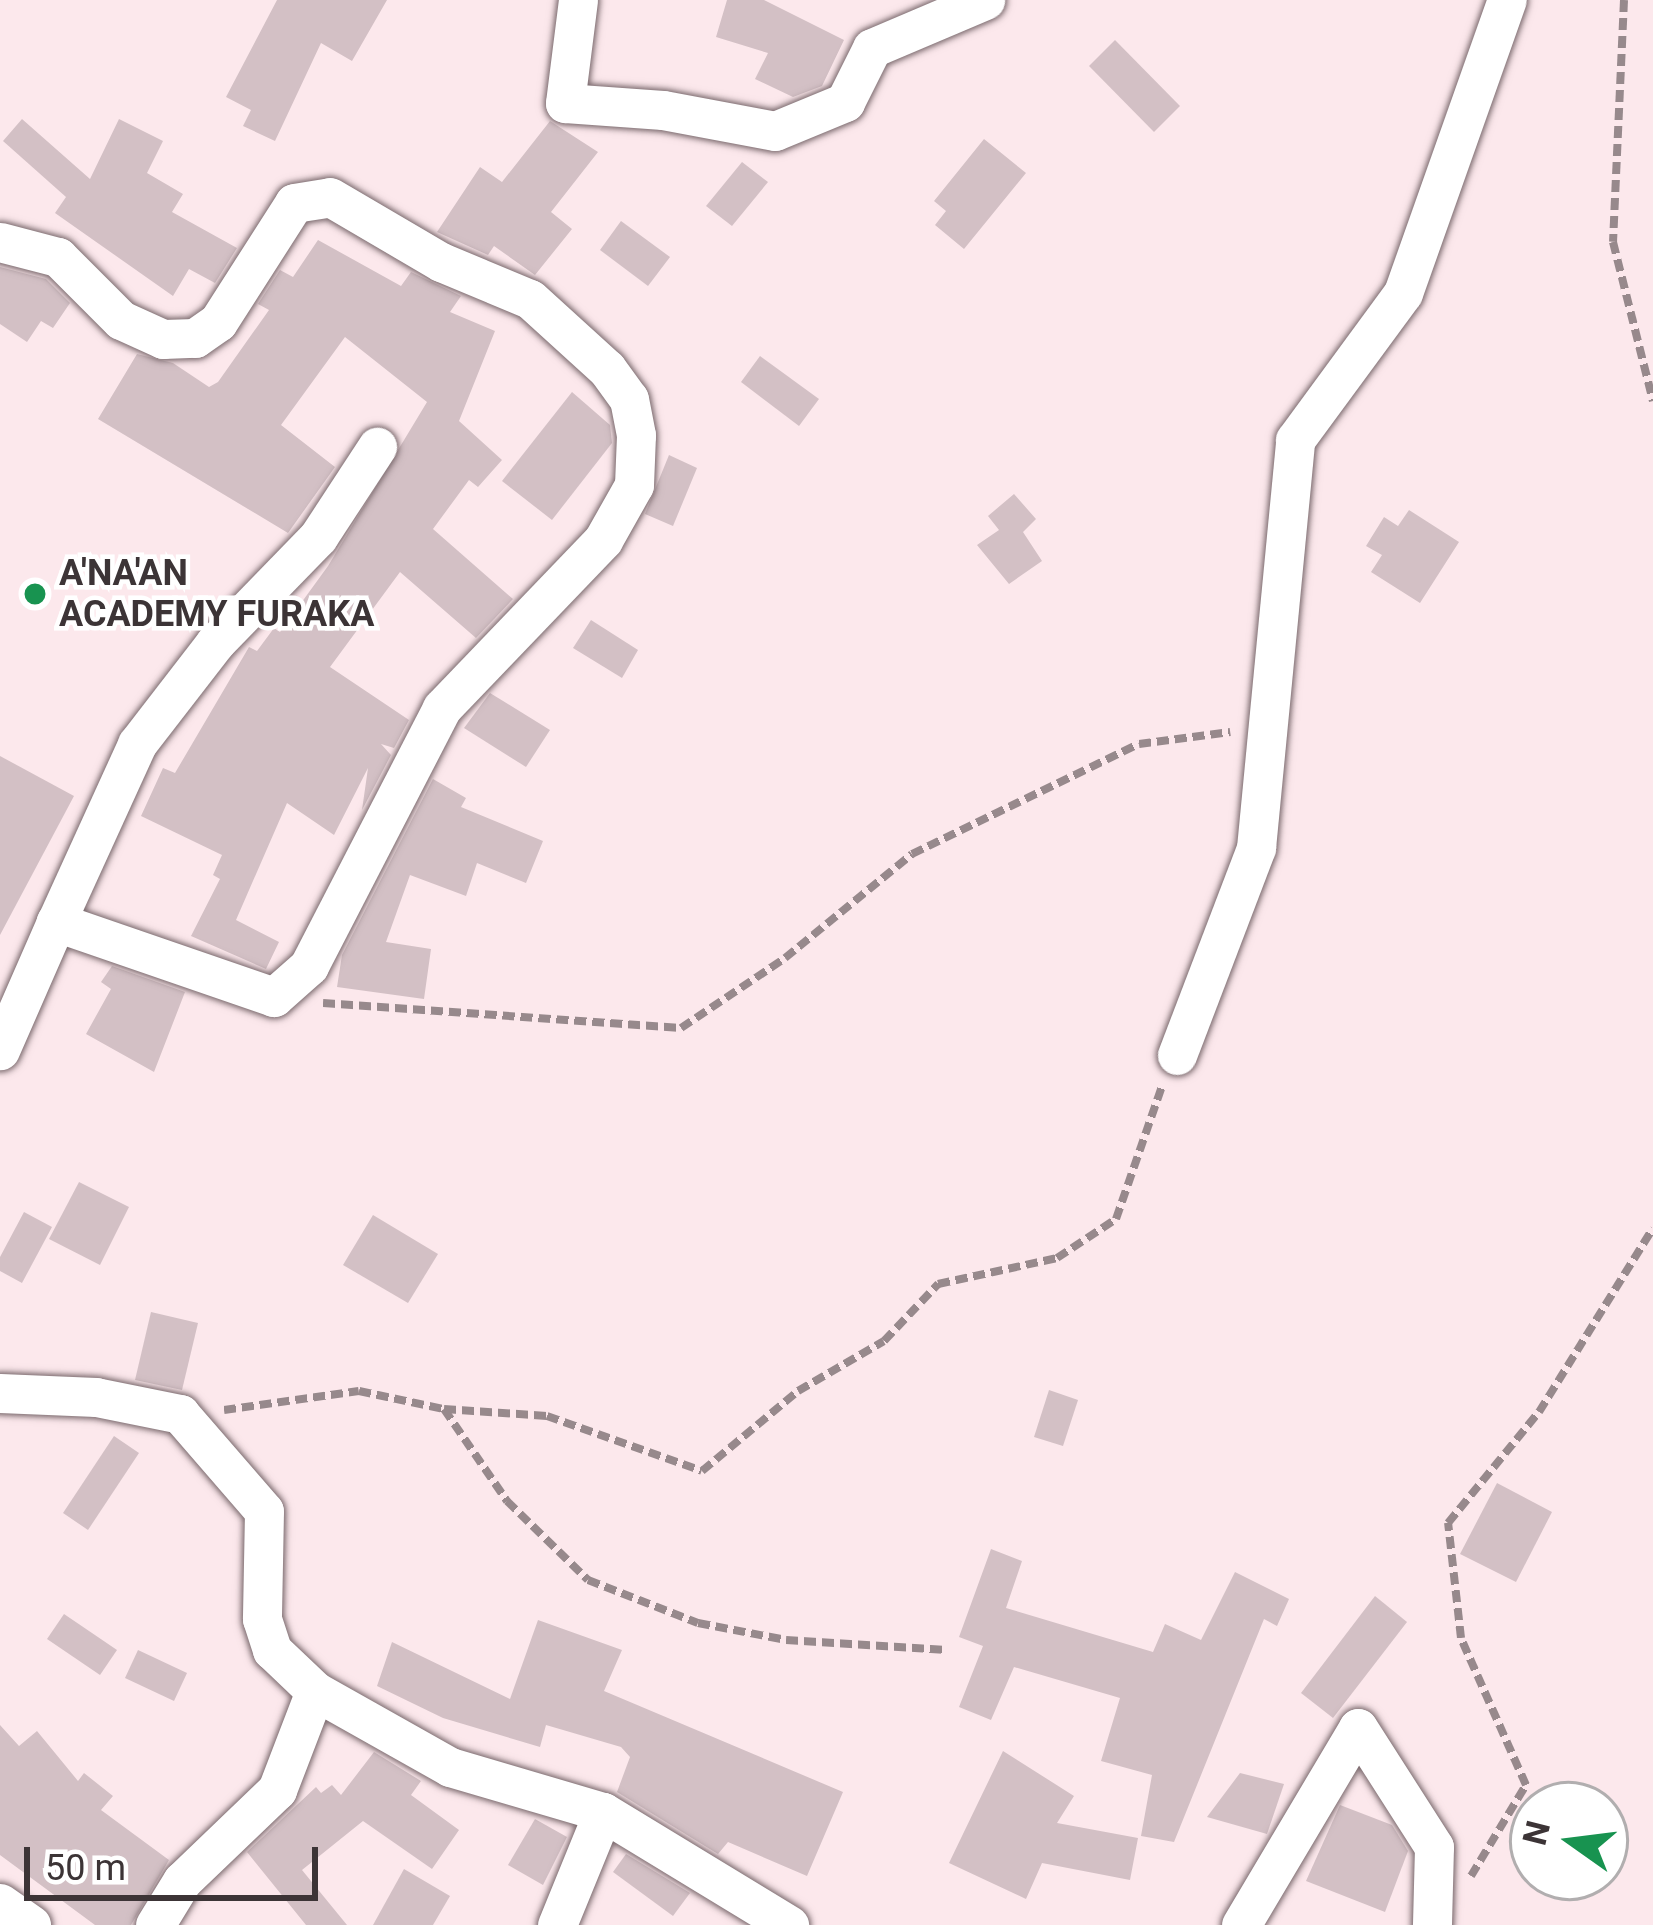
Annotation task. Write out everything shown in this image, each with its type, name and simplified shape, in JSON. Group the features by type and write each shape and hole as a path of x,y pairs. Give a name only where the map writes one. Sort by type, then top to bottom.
{"street":[{"path":"578,0 565,103 663,110 775,131 845,102 872,48 985,0"},
{"path":"1177,1055 1256,848 1295,440 1403,293 1507,0"},
{"path":"0,242 58,257 121,320 164,339 195,338 218,322 294,203 330,197 442,262 530,299 629,399 634,485 603,540 442,708 309,966 274,997 56,922"},
{"path":"0,1050 137,744 214,644 318,537 376,447"},
{"path":"0,1393 96,1397 180,1414 264,1511 262,1619 272,1650 333,1708 450,1767 602,1812 789,1925"},
{"path":"155,1925 182,1881 277,1790 315,1691"},
{"path":"1241,1925 1358,1728 1434,1847 1432,1925"},
{"path":"557,1925 602,1812"},
{"path":"0,1903 31,1925"}],"path":[{"path":"1624,0 1613,242 1653,400"},
{"path":"274,997 398,1013 523,1013 682,1028 932,843 1139,744 1268,723"},
{"path":"180,1414 359,1391 444,1409 547,1417 702,1471 798,1391 884,1341 938,1284 1057,1258 1116,1219 1154,1102 1177,1055"},
{"path":"1466,1885 1526,1785 1461,1638 1448,1523 1539,1412 1653,1228"},
{"path":"444,1409 507,1502 588,1580 698,1623 786,1640 943,1650"}],"building":[{"path":"277,0 387,0 352,61 321,43 275,141 243,126 251,110 226,97"},
{"path":"727,0 764,0 844,40 822,86 793,97 755,79 768,53 716,37"},
{"path":"1115,40 1180,106 1154,132 1089,66"},
{"path":"22,119 90,179 119,119 163,141 147,173 183,194 172,212 237,248 215,283 189,269 173,296 55,213 66,197 3,141"},
{"path":"550,121 598,152 551,212 572,229 535,275 494,246 488,255 437,232 480,167 502,182"},
{"path":"984,139 1026,173 964,249 935,225 946,211 934,201"},
{"path":"742,162 768,182 732,226 706,206"},
{"path":"621,221 670,257 648,286 600,250"},
{"path":"318,240 401,286 411,272 461,296 450,312 495,331 459,421 502,460 478,487 469,480 433,529 513,599 476,638 400,572 330,667 409,720 394,748 381,744 391,755 362,810 368,768 334,835 287,803 236,920 279,942 266,969 191,936 220,879 213,875 222,855 141,816 163,768 175,773 249,647 257,651 274,628 280,632 328,566 427,402 345,337 281,425 335,467 288,533 98,419 137,354 173,363 209,387 218,382 269,310 258,304 280,270 293,277"},
{"path":"0,267 46,279 70,303 53,328 41,321 27,342 0,324"},
{"path":"760,356 819,399 799,426 741,382"},
{"path":"572,392 610,425 612,443 552,520 502,481"},
{"path":"669,455 697,468 673,526 645,514"},
{"path":"1014,494 1036,519 1023,532 1042,561 1009,584 977,545 999,530 988,516"},
{"path":"1409,510 1459,542 1420,603 1371,572 1382,555 1366,546 1384,517 1398,526"},
{"path":"591,620 638,650 622,678 573,648"},
{"path":"490,693 550,730 526,767 464,728"},
{"path":"0,756 74,796 0,935"},
{"path":"433,779 466,798 461,807 543,841 526,883 477,863 466,896 410,875 386,942 431,949 424,999 337,987 342,955"},
{"path":"112,966 185,992 154,1072 86,1034 111,989 101,982"},
{"path":"79,1182 129,1207 100,1265 49,1239"},
{"path":"24,1212 52,1227 22,1283 0,1271 0,1257"},
{"path":"373,1215 438,1254 408,1303 343,1265"},
{"path":"151,1312 198,1323 182,1390 135,1380"},
{"path":"1049,1390 1078,1400 1063,1446 1034,1437"},
{"path":"114,1436 139,1453 88,1530 63,1513"},
{"path":"1497,1483 1552,1512 1516,1582 1460,1554"},
{"path":"991,1549 1022,1561 1006,1608 1153,1652 1165,1624 1201,1640 1235,1572 1289,1599 1277,1626 1264,1619 1174,1842 1141,1836 1152,1775 1101,1761 1120,1698 1014,1667 991,1720 959,1707 983,1646 959,1637"},
{"path":"1375,1596 1407,1622 1333,1718 1301,1693"},
{"path":"64,1614 117,1650 100,1675 47,1639"},
{"path":"538,1620 622,1650 604,1691 843,1792 807,1876 728,1842 718,1854 617,1792 630,1757 621,1747 546,1725 540,1747 443,1718 377,1686 392,1642 510,1699"},
{"path":"138,1650 187,1673 174,1701 125,1678"},
{"path":"0,1725 19,1746 37,1731 78,1781 84,1773 113,1796 101,1810 169,1860 131,1925 95,1925 0,1855"},
{"path":"1003,1751 1074,1796 1057,1823 1138,1838 1130,1880 1042,1863 1026,1899 949,1863"},
{"path":"374,1752 421,1781 411,1795 459,1830 432,1869 363,1821 302,1870 347,1925 306,1925 247,1852 316,1787 321,1793 332,1785 341,1795"},
{"path":"1240,1773 1284,1784 1267,1834 1207,1817"},
{"path":"1340,1805 1392,1825 1408,1851 1385,1912 1306,1881"},
{"path":"535,1819 567,1837 543,1885 508,1865"},
{"path":"626,1854 690,1893 673,1916 613,1872"},
{"path":"404,1869 450,1896 433,1925 373,1925"}],"place":[{"name":"A'NA'AN ACADEMY FURAKA","path":"35,594"}]}
